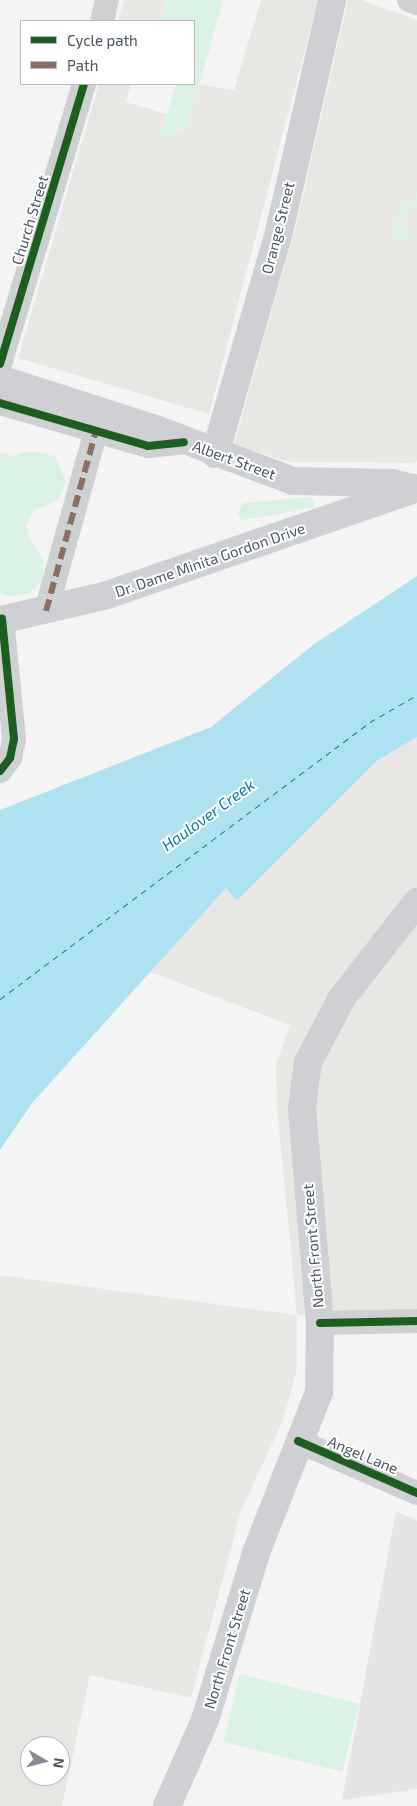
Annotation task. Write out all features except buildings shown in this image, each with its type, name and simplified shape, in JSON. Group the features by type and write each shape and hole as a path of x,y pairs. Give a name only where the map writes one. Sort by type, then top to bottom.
{"main road":[{"name":"Orange Street","path":"215,454 279,232 332,0"},
{"name":"Albert Street","path":"0,379 293,481 392,483 417,489"},
{"name":"Dr. Dame Minita Gordon Drive","path":"1,619 46,611 104,596 417,489"},
{"name":"North Front Street","path":"167,1806 205,1720 256,1553 319,1392 320,1322 304,1134 308,1062 342,998 417,902"}],"street":[{"path":"102,20 107,0"},
{"path":"409,0 417,3"},
{"name":"Church Street","path":"0,364 84,85"},
{"path":"0,403 148,446 184,442"},
{"path":"46,611 96,431"},
{"path":"0,771 10,758 14,740 1,619"},
{"path":"320,1322 417,1321"},
{"name":"Angel Lane","path":"298,1442 417,1493"}],"shaded area":[{"path":"124,0 167,0 159,20 118,20"},
{"path":"261,0 318,0 209,414 18,358 99,85 131,85 126,102 167,114 161,134 176,128 186,130 198,84 234,90"},
{"path":"348,0 361,0 417,20 417,461 413,463 289,462 234,444 295,230"},
{"path":"417,737 417,1316 297,1315 277,1106 276,1064 290,1025 150,972 226,887 237,901 378,760"},
{"path":"0,1275 297,1315 297,1368 283,1420 241,1511 191,1698 90,1675 70,1769 70,1736 20,1736 20,1786 66,1786 62,1806 0,1806"},
{"path":"396,1511 417,1521 417,1789 342,1800"}],"green space":[{"path":"167,0 223,0 187,129 177,128 174,138 161,135 176,85 195,85 195,20 159,20"},
{"path":"417,188 417,206 406,213 401,225 417,244 392,237 401,204 413,206"},
{"path":"29,451 55,456 66,482 58,500 35,510 26,525 29,538 44,560 43,580 29,594 9,596 0,592 0,453 14,456"},
{"path":"310,497 316,502 312,508 243,520 237,515 243,503"},
{"path":"240,1674 359,1704 342,1772 223,1742"}],"water":[{"name":"Haulover Creek","path":"417,576 417,737 378,760 237,901 226,888 33,1102 0,1150 0,810 211,727 313,645"}],"ferry route":[{"path":"0,999 370,722 417,695"}],"marked path":[{"path":"46,611 96,431"}],"cycle path":[{"path":"0,364 84,85"},
{"path":"0,403 148,446 184,442"},
{"path":"0,771 10,758 14,739 2,619"},
{"path":"320,1323 417,1321"},
{"path":"298,1441 417,1493"}]}
